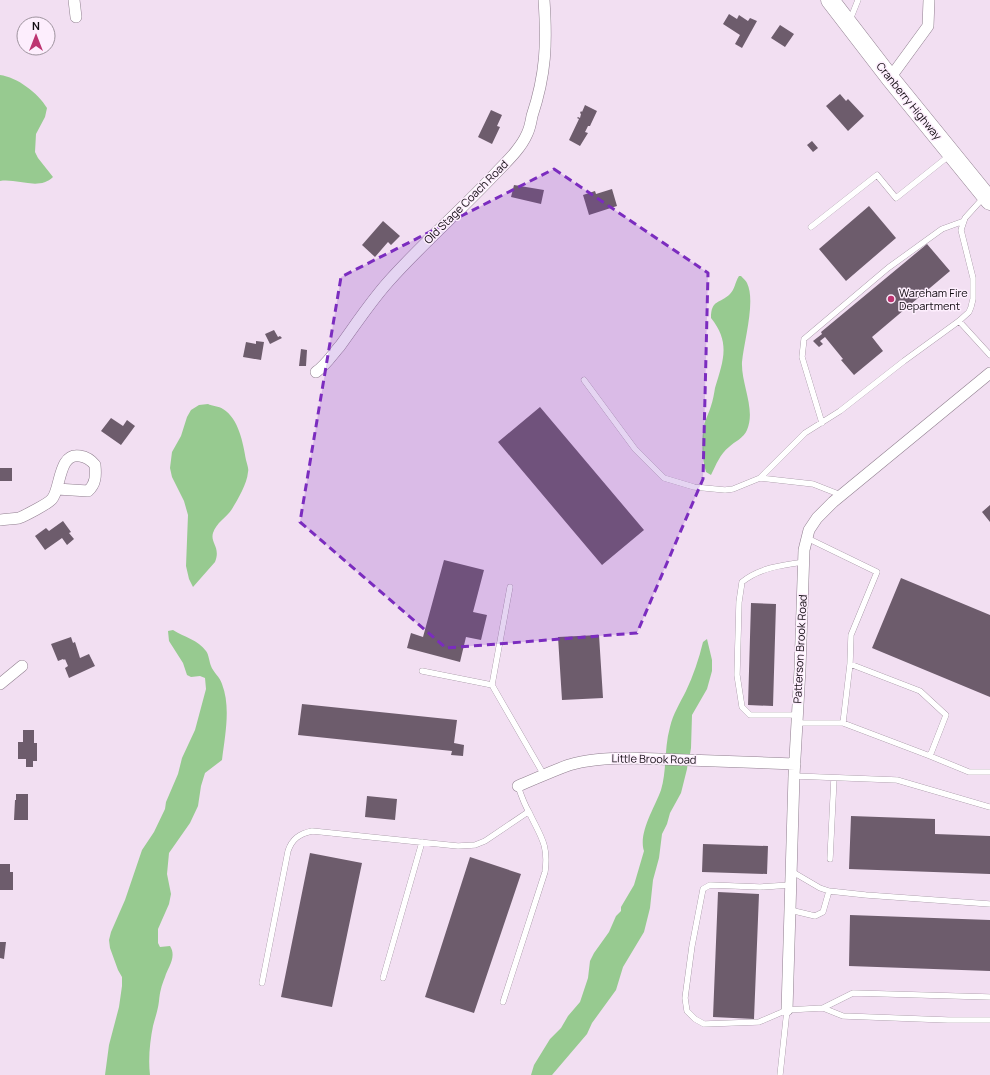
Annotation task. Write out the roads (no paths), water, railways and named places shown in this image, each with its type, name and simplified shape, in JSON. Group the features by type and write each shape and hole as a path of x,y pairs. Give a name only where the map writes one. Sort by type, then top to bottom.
{"main road":[{"name":"Cranberry Highway","path":"830,0 890,78 988,198"}],"street":[{"path":"74,0 76,17"},
{"name":"Old Stage Coach Road","path":"316,372 324,366 356,325 376,294 416,250 482,188 521,144 527,134 538,99 545,67 546,36 544,0"},
{"path":"890,78 928,26 929,0"},
{"name":"Patterson Brook Road","path":"786,1010 794,764 800,669 804,550 809,530 817,518 841,495 990,373"},
{"path":"0,520 18,518 40,507 52,500 57,489"},
{"path":"0,684 22,666"},
{"name":"Little Brook Road","path":"518,786 570,765 604,759 631,758 794,764"}],"lane":[{"path":"848,24 858,0"},
{"path":"811,227 877,175 896,198 952,154"},
{"path":"584,380 635,449 664,478 694,487 725,490 734,489 760,478 805,433 840,411 969,312 972,307 973,299 973,278 961,230 965,218 988,198"},
{"path":"822,423 802,357 804,339 894,264 942,229 964,221"},
{"path":"959,321 990,356"},
{"path":"760,478 813,484 841,495"},
{"path":"807,538 877,572 851,636 850,664 844,723"},
{"path":"804,562 777,566 748,577 742,582 739,602 737,675 742,707 750,715 844,723 969,772 990,772"},
{"path":"510,587 492,685 544,775"},
{"path":"850,664 920,691 946,715 930,756"},
{"path":"422,671 492,685"},
{"path":"794,776 897,780 990,807"},
{"path":"830,859 834,778"},
{"path":"503,1002 545,872 546,861 543,838 528,812 518,786"},
{"path":"262,983 288,851 291,842 302,834 312,831 458,846 485,841 528,812"},
{"path":"383,978 422,842"},
{"path":"791,871 820,888 829,891 990,904"},
{"path":"791,885 760,887 710,885 703,889 692,946 685,998 687,1011 695,1019 704,1024 759,1022 786,1010 823,1008 853,993 990,996"},
{"path":"790,910 815,916 823,912 829,891"},
{"path":"823,1008 843,1016 990,1020"},
{"path":"780,1075 786,1010"}],"place":[{"name":"Wareham Fire Department","path":"891,299"}]}
